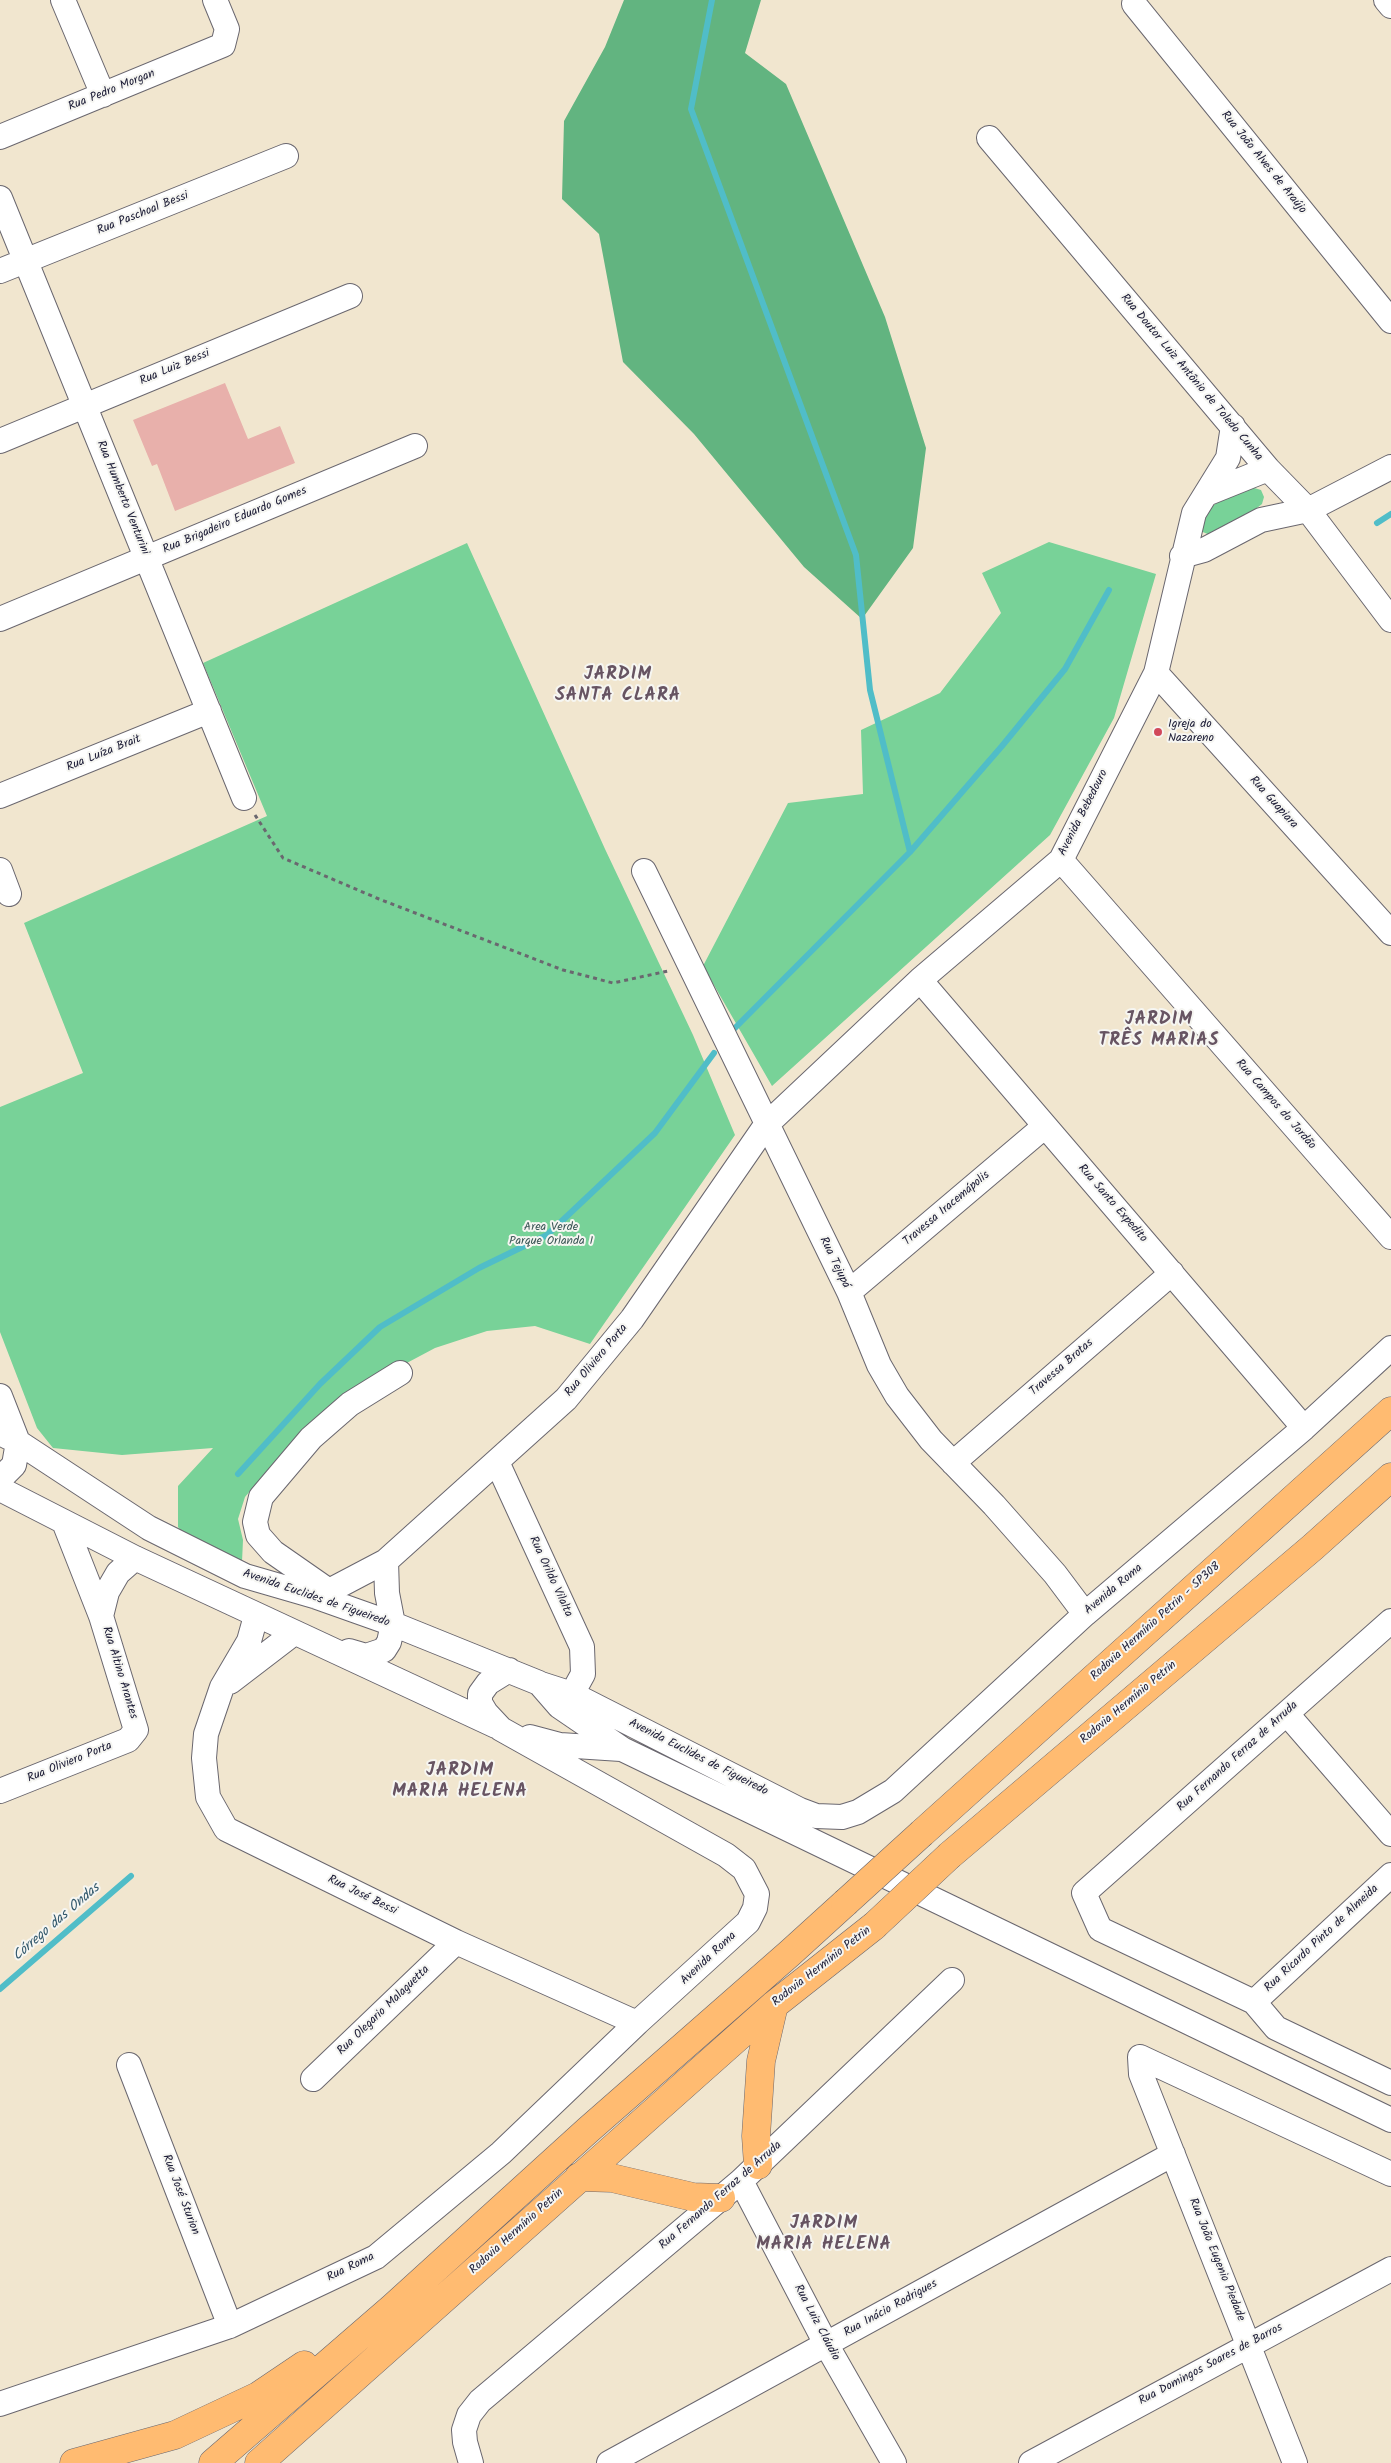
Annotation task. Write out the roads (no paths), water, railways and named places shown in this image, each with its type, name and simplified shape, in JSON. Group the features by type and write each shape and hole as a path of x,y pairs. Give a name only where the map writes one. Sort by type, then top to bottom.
{"main road":[{"name":"Rodovia Hermínio Petrin - SP308","path":"392,2308 588,2130 790,1954 1391,1411"},
{"name":"Rodovia Hermínio Petrin","path":"259,2463 579,2176 774,2005 874,1926 950,1855 1306,1553 1391,1476"},
{"path":"750,2173 756,2136 761,2061 774,2005"},
{"path":"579,2176 612,2178 693,2197 721,2198"},
{"path":"74,2463 175,2435 258,2396 392,2308"},
{"path":"213,2463 392,2308"}],"street":[{"path":"63,0 103,94"},
{"name":"Rua Pedro Morgan","path":"0,137 223,45 227,28 215,0"},
{"path":"1386,0 1391,6"},
{"name":"Rua João Alves de Araújo","path":"1134,4 1391,321"},
{"name":"Rua Doutor Luiz Antônio de Toledo Cunha","path":"989,138 1268,469 1308,510 1391,620"},
{"name":"Rua Paschoal Bessi","path":"0,271 286,156"},
{"name":"Rua Humberto Venturini","path":"0,198 244,798"},
{"name":"Rua Luiz Bessi","path":"0,441 350,296"},
{"name":"Avenida Bebedouro","path":"766,1125 920,980 1061,860 1156,673 1182,556 1194,513 1228,458 1233,426"},
{"name":"Rua Brigadeiro Eduardo Gomes","path":"0,619 414,446"},
{"path":"1182,556 1204,550 1261,520 1308,510 1391,467"},
{"path":"1206,494 1268,469"},
{"name":"Rua Guapiara","path":"1156,673 1391,934"},
{"name":"Rua Luíza Brait","path":"0,796 209,711"},
{"name":"Rua Campos do Jordão","path":"1061,860 1391,1237"},
{"path":"0,870 9,894"},
{"name":"Rua Tejupá","path":"644,871 688,966 849,1292 867,1338 897,1396 931,1440 994,1505 1055,1574 1085,1614"},
{"name":"Rua Santo Expedito","path":"920,980 1304,1428"},
{"name":"Rua Oliviero Porta","path":"322,1594 386,1561 566,1399 632,1319 766,1125"},
{"name":"Travessa Iracemápolis","path":"849,1292 1045,1126"},
{"name":"Travessa Brotas","path":"953,1463 1172,1273"},
{"name":"Avenida Roma","path":"831,1817 842,1817 858,1812 893,1791 1085,1614 1304,1428 1391,1348"},
{"path":"322,1594 273,1552 258,1535 255,1522 261,1497 311,1438 350,1404 400,1373"},
{"path":"0,1396 14,1465 0,1479"},
{"name":"Avenida Euclides de Figueiredo","path":"9,1438 149,1528 245,1576 322,1594 539,1683 572,1694 800,1810 816,1816 831,1817"},
{"name":"Rua Orildo Vilalta","path":"497,1462 582,1647 583,1674 572,1694"},
{"path":"0,1489 256,1616 325,1645 501,1729 560,1745 622,1749 1391,2120"},
{"name":"Rua Altino Arantes","path":"64,1522 101,1616 136,1730"},
{"name":"Rua Altino Arantes","path":"101,1616 107,1592 118,1573 136,1558"},
{"path":"325,1645 366,1656 384,1650 389,1642 393,1624 386,1593 386,1561"},
{"name":"Rua José Bessi","path":"256,1616 249,1641 222,1687 206,1734 204,1758 208,1797 226,1829 456,1942 637,2023"},
{"name":"Rua Fernando Ferraz de Arruda","path":"1254,2002 1100,1929 1084,1893 1391,1621"},
{"path":"222,1687 294,1633"},
{"path":"501,1729 486,1713 480,1703 480,1694 488,1683 509,1670"},
{"name":"Avenida Euclides de Figueiredo","path":"539,1683 559,1706 622,1749"},
{"path":"1287,1714 1391,1834"},
{"name":"Avenida Roma","path":"501,1729 726,1856 744,1869 752,1882 757,1894 755,1908 748,1922 637,2023"},
{"name":"Rua Oliviero Porta","path":"0,1790 128,1740 136,1730"},
{"name":"Rua Ricardo Pinto de Almeida","path":"1254,2002 1391,1876"},
{"name":"Rua Olegario Malaguetta","path":"313,2079 456,1942"},
{"name":"Rua Fernando Ferraz de Arruda","path":"471,2463 465,2442 464,2430 468,2415 480,2401 750,2173 952,1980"},
{"path":"1254,2002 1276,2028 1391,2083"},
{"name":"Rua Roma","path":"0,2404 230,2326 376,2257 501,2153 637,2023"},
{"name":"Rua João Eugenio Piedade","path":"1295,2463 1141,2074 1140,2057 1391,2174"},
{"name":"Rua José Sturion","path":"129,2065 230,2326"},
{"name":"Rua Inácio Rodrigues","path":"609,2463 1173,2154"},
{"name":"Rua Luiz Cláudio","path":"750,2173 826,2344 894,2463"},
{"name":"Rua Domingos Soares de Barros","path":"1031,2463 1391,2269"}],"waterway":[{"path":"712,0 691,109 856,555 870,690 910,852"},
{"path":"1377,523 1391,514"},
{"path":"729,1034 910,852 1002,746 1065,669 1109,590"},
{"path":"238,1474 320,1384 380,1327 479,1268 547,1235 655,1133 714,1053"},
{"name":"Córrego das Ondas","path":"0,1989 131,1876"}],"place":[{"name":"Igreja do Nazareno","path":"1158,732"}],"district":[{"name":"JARDIM SANTA CLARA","path":"618,686"},
{"name":"JARDIM TRÊS MARIAS","path":"1159,1031"},
{"name":"JARDIM MARIA HELENA","path":"460,1782"},
{"name":"JARDIM MARIA HELENA","path":"824,2235"}],"park label":[{"name":"Area Verde Parque Orlanda I","path":"551,1235"}]}
